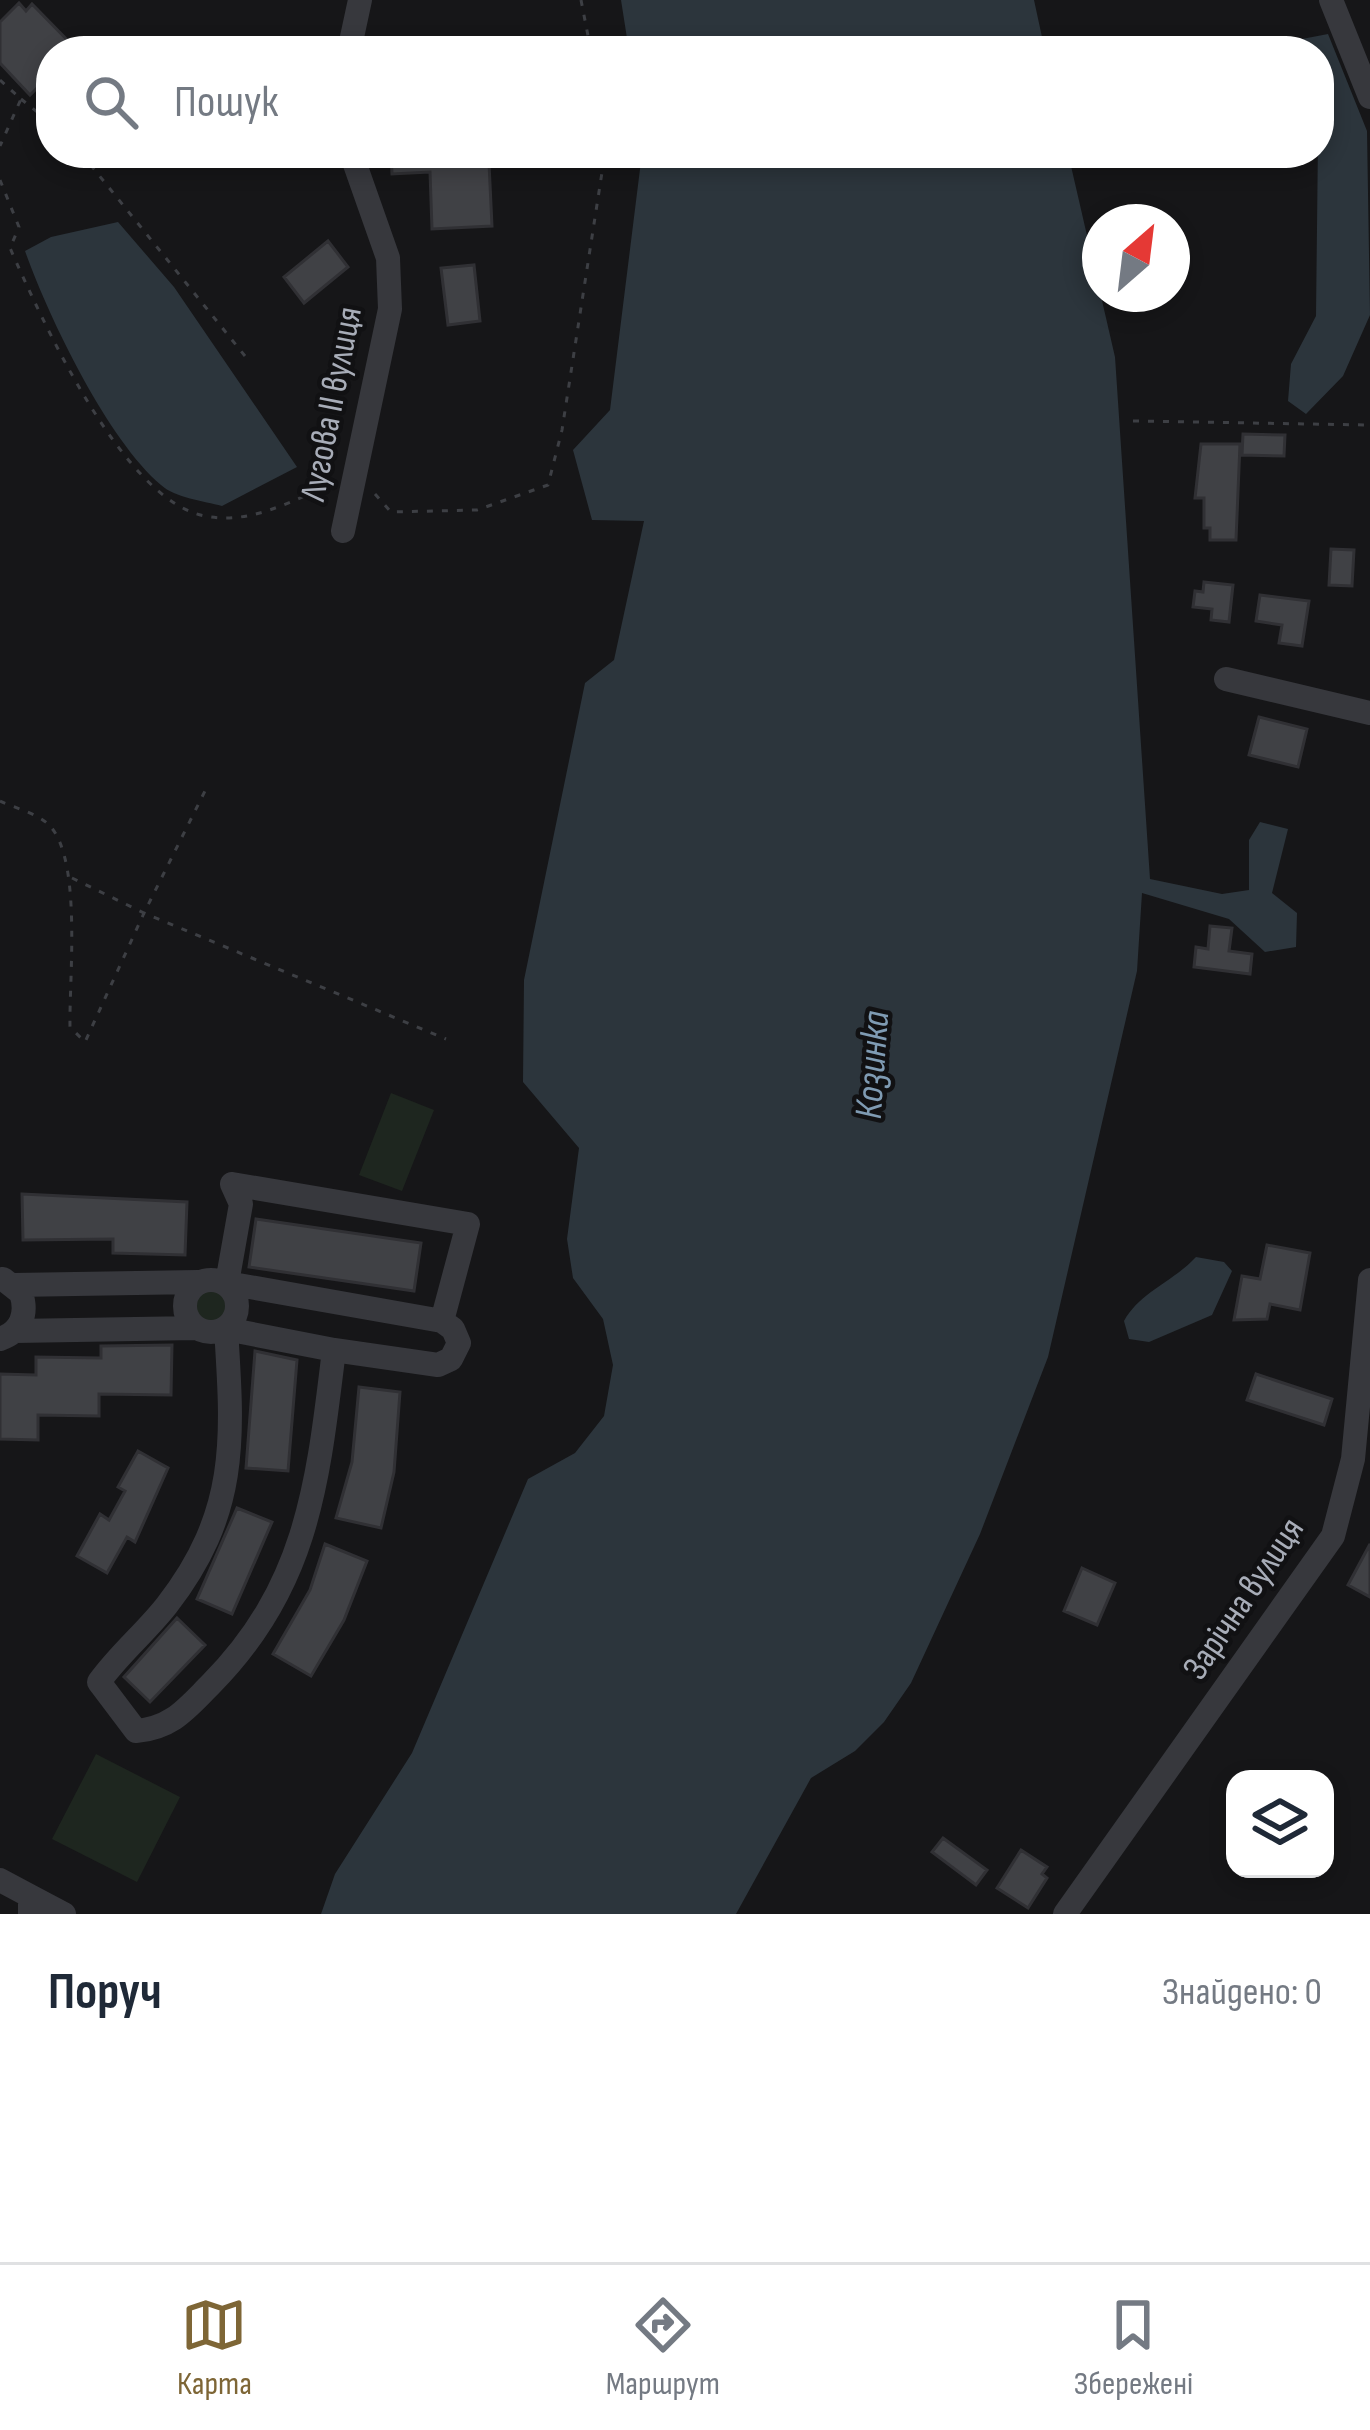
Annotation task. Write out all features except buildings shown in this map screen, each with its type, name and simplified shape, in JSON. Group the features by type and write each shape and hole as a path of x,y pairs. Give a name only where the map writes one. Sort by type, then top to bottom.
{"street":[{"path":"352,36 360,0"},
{"path":"1331,0 1370,98"},
{"name":"Лугова II вулиця","path":"343,531 390,309 388,258 356,168"},
{"path":"1226,679 1370,713"},
{"path":"334,1350 318,1484 308,1526 278,1596 247,1646 208,1687 163,1729 136,1730 99,1682 168,1604 218,1514 233,1442 226,1329 238,1306 227,1283 241,1204 232,1184 468,1224 442,1321"},
{"name":"Зарічна вулиця","path":"1066,1914 1333,1536 1362,1461 1370,1280"},
{"path":"7,1282 227,1283 442,1321 453,1329 459,1343 451,1359 439,1365 226,1329 8,1335"},
{"path":"7,1282 25,1313 8,1335"},
{"path":"196,1328 184,1305 198,1282"},
{"path":"0,1880 30,1905 64,1914"}],"path":[{"path":"581,0 588,36"},
{"path":"0,80 36,111"},
{"path":"0,146 21,99"},
{"path":"93,168 245,356"},
{"path":"0,180 19,227 10,248 48,334 136,473 177,508 208,518 254,517 358,474 391,512 477,510 548,485 562,430 603,168"},
{"path":"1133,421 1370,425"},
{"path":"0,801 48,824 64,850 70,877 70,1027 85,1042 206,789"},
{"path":"70,877 144,913 446,1039"}],"shaded area":[{"path":"391,1093 434,1110 402,1191 359,1175"},
{"path":"211,1287 223,1293 229,1305 223,1317 211,1323 199,1317 193,1305 199,1293"},
{"path":"96,1754 180,1797 137,1882 52,1839"}],"water":[{"path":"621,0 1034,0 1042,36 627,36"},
{"path":"1334,49 1367,131 1370,315 1343,376 1306,414 1288,401 1291,364 1316,316 1318,168 1334,168"},
{"name":"Козинка","path":"640,168 1071,168 1082,214 1082,312 1105,312 1115,357 1150,879 1222,894 1249,890 1249,840 1260,822 1288,829 1272,893 1297,913 1296,947 1265,952 1229,919 1142,893 1137,971 1048,1357 980,1534 911,1683 884,1722 855,1751 811,1778 736,1914 321,1914 335,1874 412,1753 528,1479 575,1453 604,1416 613,1365 603,1319 573,1278 567,1239 579,1148 523,1082 524,980 585,683 614,660 644,521 592,520 573,450 610,410"},
{"path":"118,222 174,287 297,467 222,506 167,489 120,438 64,342 25,251 51,237"},
{"path":"1196,1257 1224,1262 1232,1271 1212,1315 1149,1342 1129,1339 1124,1321 1131,1311"}]}
